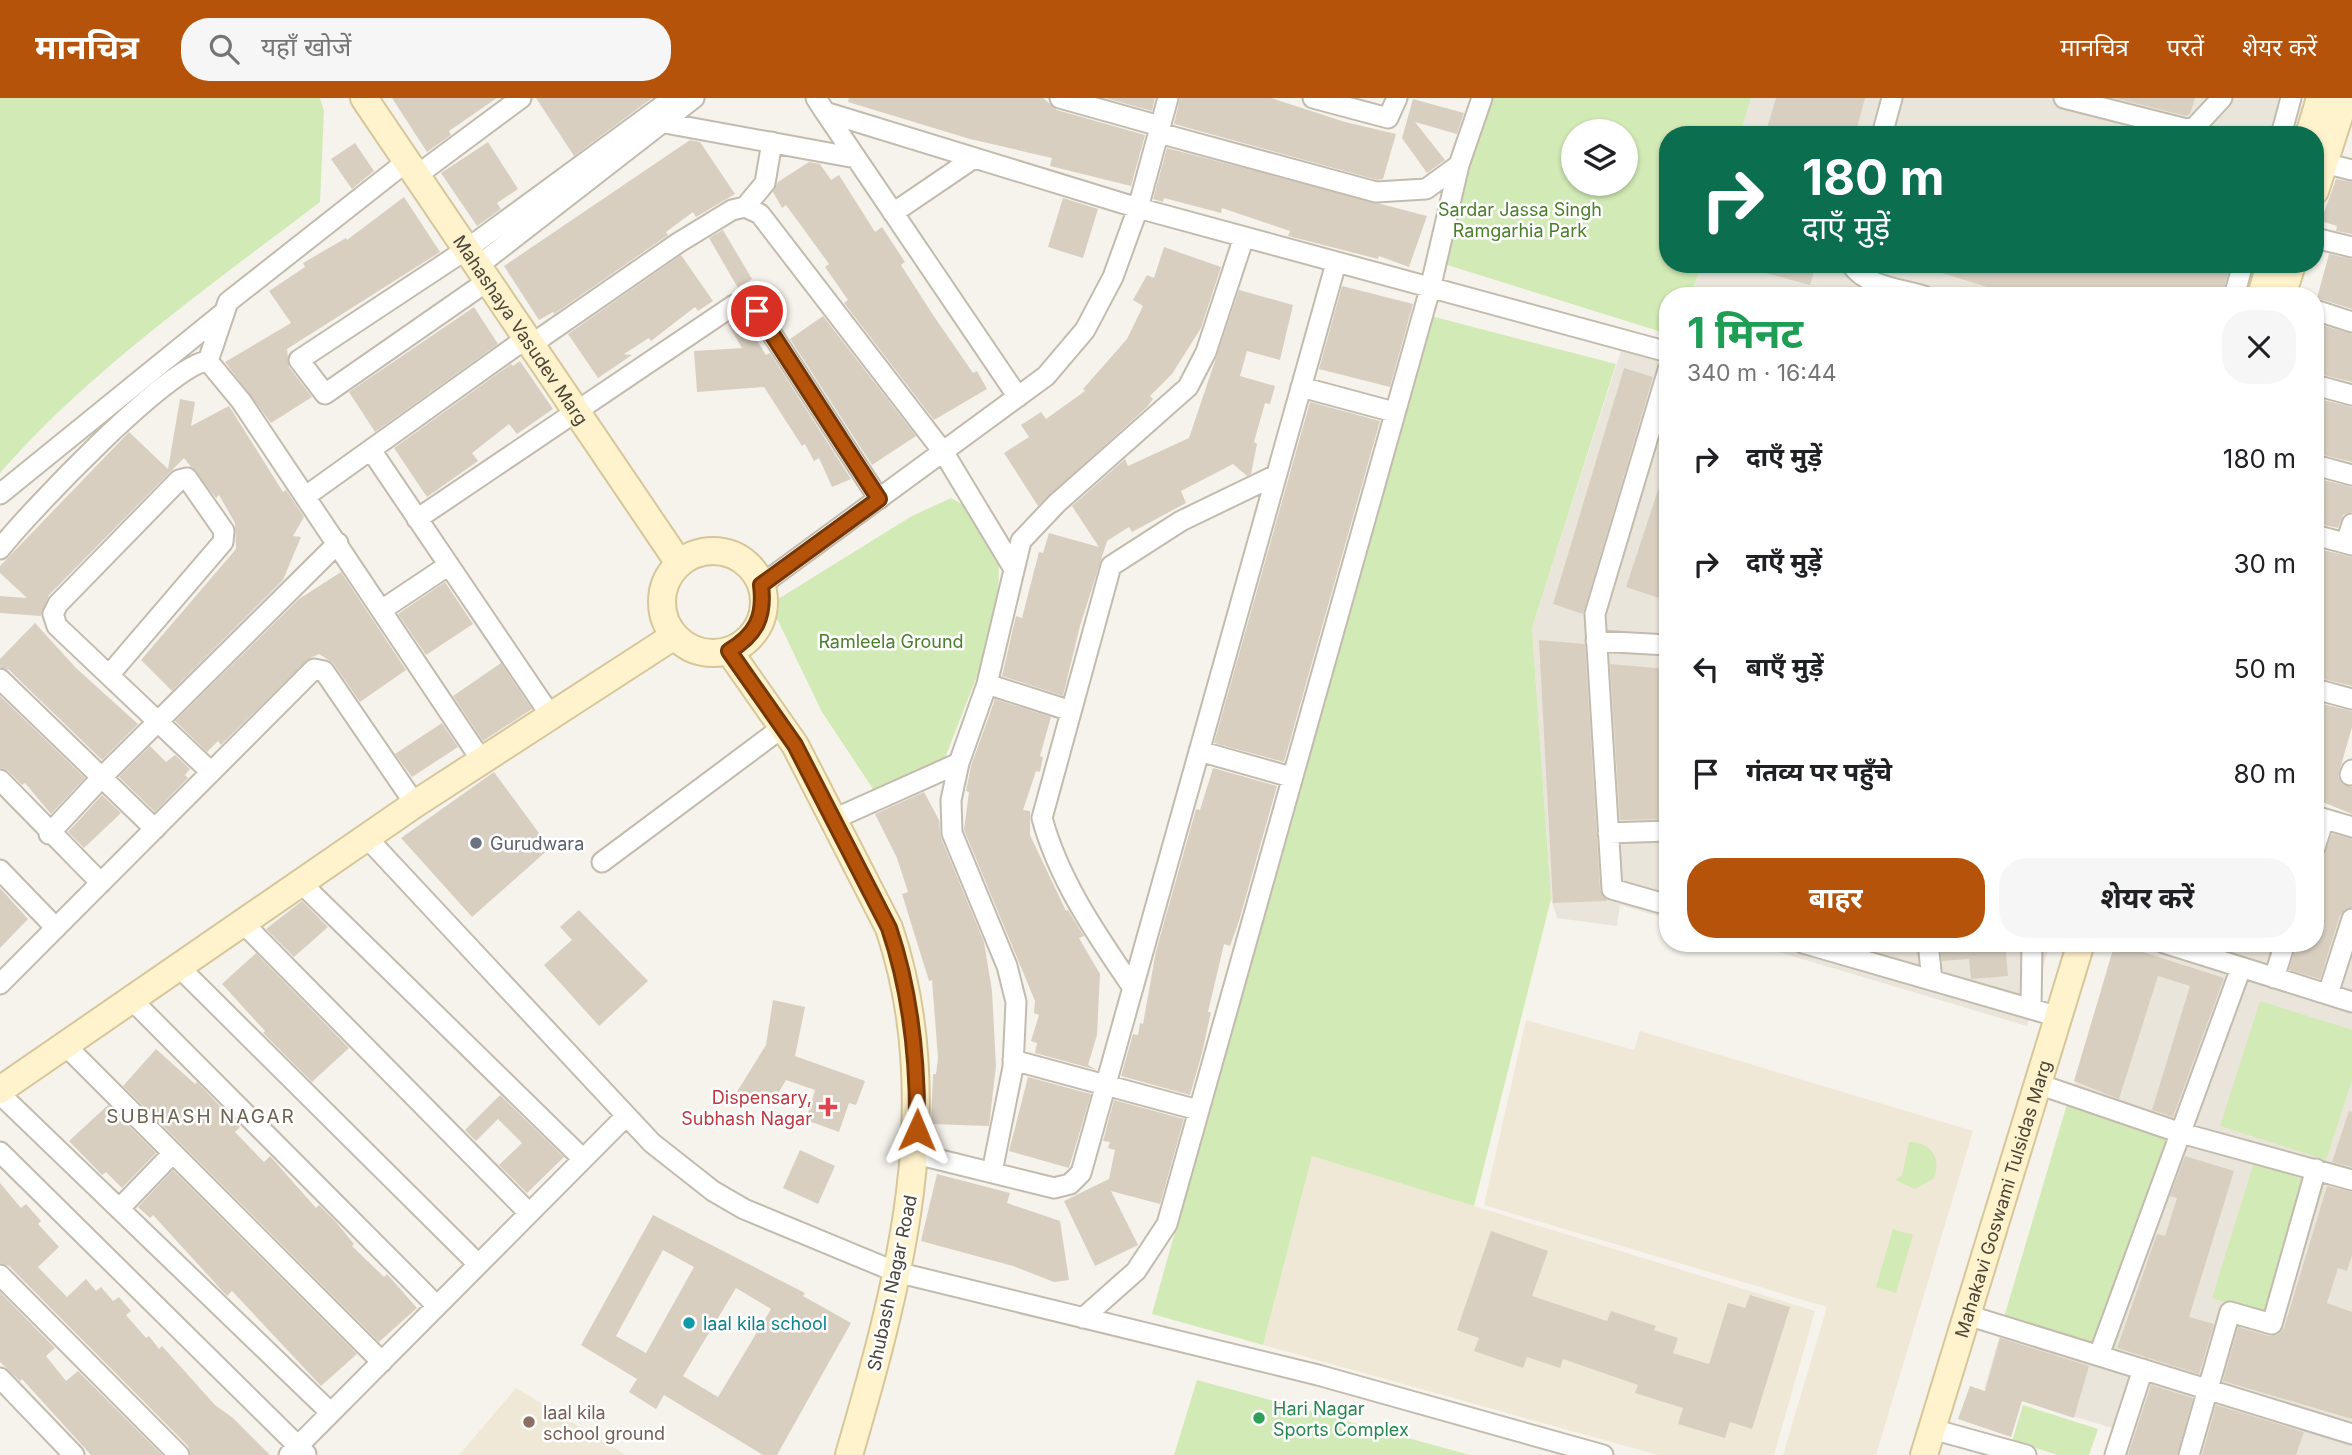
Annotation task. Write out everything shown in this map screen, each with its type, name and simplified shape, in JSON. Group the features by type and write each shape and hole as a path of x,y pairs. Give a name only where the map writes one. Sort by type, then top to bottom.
{"street":[{"name":"Mahashaya Vasudev Marg","path":"364,98 679,563"},
{"path":"0,494 222,314 234,297 411,169 521,98"},
{"path":"673,98 478,265 325,394 299,360 478,265 694,98"},
{"path":"1060,98 1376,192 1426,189 1459,165"},
{"path":"761,585 1046,376 1085,330 1113,277 1138,208 1168,98"},
{"path":"1313,98 1388,118 1396,98"},
{"path":"1083,1318 1136,1271 1167,1224 1430,289 1459,165 1482,98"},
{"path":"1884,126 1892,98"},
{"path":"2064,98 2164,126"},
{"path":"2196,126 2222,98"},
{"path":"2283,126 2291,98"},
{"path":"2312,126 2320,98"},
{"path":"2345,98 2324,163 2352,170"},
{"path":"821,105 1018,397"},
{"path":"821,105 975,158 1138,208 1659,350"},
{"path":"665,123 856,158"},
{"path":"745,207 765,183 772,142"},
{"path":"894,213 975,158"},
{"path":"306,496 530,341 678,243 738,207 745,207 761,215 944,453 1014,569"},
{"path":"992,1172 1013,1060 1017,1023 1009,975 952,833 951,800 958,763 987,684 1021,541 1032,526 1188,387 1206,352 1244,237"},
{"path":"2324,240 2352,247"},
{"path":"916,1154 1054,1188 1076,1180 1081,1173 1336,263"},
{"path":"1858,273 1871,281 1892,287"},
{"path":"417,519 734,304 747,305 757,311 879,499"},
{"path":"2324,313 2352,321"},
{"path":"208,361 222,314"},
{"path":"208,361 241,401 383,609 482,761"},
{"path":"0,549 134,409 179,373 208,361"},
{"path":"1301,387 1395,412"},
{"path":"2324,387 2352,395"},
{"path":"1659,400 1595,614 1612,889 1659,902"},
{"path":"371,450 551,716"},
{"path":"2324,467 2352,475"},
{"path":"1133,988 1087,920 1050,848 1042,818 1111,566 1181,521 1276,475"},
{"path":"109,675 223,542 224,531 187,478 179,480 58,604 53,614 57,626 156,723 211,772"},
{"path":"2324,536 2350,537"},
{"path":"50,834 102,777 338,543"},
{"path":"716,550 735,555 751,568 761,585 764,605 758,624 746,640 729,651 709,653 690,648 674,636 664,618 661,598 667,579 679,563 696,553 716,550"},
{"path":"383,609 449,565"},
{"path":"331,1413 0,1092 415,804 674,636"},
{"path":"1596,641 1659,644"},
{"name":"Shubash Nagar Road","path":"729,651 783,727 834,819 889,928 898,954 916,1057 916,1154 896,1272 878,1354 849,1455"},
{"path":"1,981 314,669 324,671 415,804"},
{"path":"0,679 155,829"},
{"path":"987,684 1072,710"},
{"path":"2324,691 2352,699"},
{"path":"602,862 783,727"},
{"path":"1199,751 1292,777"},
{"path":"834,819 958,763"},
{"path":"0,780 50,834 101,883"},
{"path":"2324,819 2352,827"},
{"path":"1608,833 1659,831"},
{"path":"368,839 626,1116 678,1165 733,1203 896,1272 1318,1375 1603,1455"},
{"path":"0,870 56,928"},
{"path":"302,884 583,1159"},
{"path":"2328,994 2352,919"},
{"path":"244,923 529,1213"},
{"path":"1843,952 2045,1012 2034,952"},
{"path":"1929,952 1932,980"},
{"name":"Mahakavi Goswami Tulsidas Marg","path":"1910,1455 2063,952"},
{"name":"Mahakavi Goswami Tulsidas Marg","path":"1924,1455 2038,1084 2045,1012 2076,952"},
{"path":"2192,952 2352,1002"},
{"path":"2274,978 2282,952"},
{"path":"180,968 478,1265"},
{"path":"2099,1354 2241,968"},
{"path":"132,1000 437,1306"},
{"path":"65,1045 382,1362"},
{"path":"1013,1060 1198,1111"},
{"path":"2038,1084 2181,1133 2352,1180"},
{"path":"0,1152 298,1452 331,1413 626,1116"},
{"path":"119,1209 173,1153"},
{"path":"2189,1455 2230,1312 2272,1324 2316,1169"},
{"path":"0,1275 179,1455"},
{"path":"1967,1315 2352,1434"},
{"path":"2115,1455 2143,1369"},
{"path":"0,1378 74,1455"},
{"path":"1932,1429 2026,1455"}],"shaded area":[{"path":"1751,98 2296,98 2288,126 1743,126"},
{"path":"1698,273 2245,273 2241,287 1694,287"},
{"path":"1622,348 1659,359 1659,916 1620,905 1617,926 1557,918 1551,899 1532,628"},
{"path":"2324,830 2352,838 2352,1455 2118,1455 2125,1432 1984,1389 2113,952 2324,952"},
{"path":"1779,952 2048,952 2027,1026"},
{"path":"1526,1020 1634,1050 1640,1031 1973,1131 1876,1455 1783,1455 1827,1307 1484,1205"},
{"path":"1312,1156 1815,1311 1774,1455 1658,1455 1263,1345"},
{"name":"laal kila school ground","path":"516,1388 626,1455 459,1455"}],"green space":[{"path":"0,98 320,98 324,111 320,202 113,363 73,398 0,473"},
{"name":"Sardar Jassa Singh Ramgarhia Park","path":"1487,98 1751,98 1743,126 1659,126 1659,273 1698,273 1694,287 1659,287 1659,331 1441,263"},
{"path":"1431,316 1616,364 1532,628 1551,899 1474,1206 1312,1156 1263,1345 1152,1314"},
{"name":"Ramleela Ground","path":"951,498 977,513 999,562 995,630 941,768 877,795 822,712 770,604 912,516"},
{"path":"2260,1001 2352,1030 2352,1080 2326,1160 2220,1126"},
{"path":"2067,1104 2181,1138 2110,1364 2000,1331"},
{"path":"1909,1142 1929,1148 1937,1165 1933,1179 1915,1189 1895,1180 1902,1175"},
{"path":"2254,1162 2324,1187 2279,1320 2212,1298"},
{"path":"1893,1229 1913,1235 1896,1293 1876,1287"},
{"name":"Hari Nagar Sports Complex","path":"1197,1380 1470,1455 1174,1455"},
{"path":"2023,1405 2098,1429 2089,1455 2058,1455 2012,1441"}],"building":[{"path":"392,98 497,98 449,131 451,135 427,152"},
{"path":"536,98 652,98 574,156"},
{"path":"849,98 1043,98 1057,110 1145,135 1131,186 1050,166 1052,158 970,139 848,102"},
{"path":"1105,98 1155,98 1152,111"},
{"path":"1180,98 1271,98 1345,122 1396,134 1383,179 1377,180 1174,124"},
{"path":"1776,98 1865,98 1857,126 1768,126"},
{"path":"2114,98 2195,98 2190,114 2186,116"},
{"path":"1413,99 1464,113 1457,134 1415,122 1445,160 1427,173 1402,138"},
{"path":"690,140 700,142 735,194 696,217 693,212 666,232 668,235 554,314 553,312 539,320 504,266"},
{"path":"488,142 518,189 497,203 501,209 477,226 441,173"},
{"path":"355,143 374,171 352,189 331,159"},
{"path":"1167,148 1427,216 1409,267 1379,256 1378,259 1288,236 1290,231 1222,208 1221,213 1164,198 1163,202 1153,199"},
{"path":"809,162 820,164 831,180 839,175 875,232 882,227 905,262 901,265 933,315 973,373 977,371 987,389 934,420 844,303 848,300 825,267 829,264 786,205 782,208 773,192 778,182"},
{"path":"2336,179 2352,182 2352,234 2336,231 2337,226 2324,222 2324,213"},
{"path":"404,197 440,252 287,349 289,367 312,397 271,423 225,362 291,323 269,291 305,267 303,263 346,238 347,240"},
{"path":"1063,198 1098,209 1083,258 1048,247"},
{"path":"723,230 752,279 738,288 709,238"},
{"path":"1164,247 1221,267 1201,328 1172,374 1150,396 1153,399 1147,407 1038,506 1004,453 1029,437 1021,425 1041,412 1046,419 1085,391 1083,389 1127,339 1143,306 1133,300 1147,275 1154,278"},
{"path":"2329,254 2352,259 2352,309 2324,300 2324,287 2320,287"},
{"path":"681,255 713,301 698,311 695,307 651,341 649,338 624,354 632,355 598,378 568,334"},
{"path":"1766,273 1813,273 1810,285"},
{"path":"1942,273 2228,273 2224,287 1987,287"},
{"path":"1342,286 1413,304 1390,387 1319,369"},
{"path":"1239,290 1293,305 1280,360 1247,351 1240,376 1275,386 1270,404 1265,403 1254,442 1257,444 1251,474 1247,476 1233,464 1181,491 1186,503 1132,532 1129,527 1107,541 1080,626 1063,696 1002,676 1016,616 1022,618 1039,552 1043,553 1049,533 1099,547 1072,506 1125,459 1128,466 1189,438"},
{"path":"474,307 498,344 375,432 349,392"},
{"path":"823,316 916,436 872,465 790,339"},
{"path":"742,317 766,355 770,353 851,479 832,487 819,458 814,461 805,444 802,446 764,387 697,392 694,351 742,348 728,324"},
{"path":"2324,326 2352,334 2352,382 2324,375"},
{"path":"520,361 553,409 517,434 509,424 472,453 478,461 427,497 394,448 511,364 513,366"},
{"path":"1624,368 1653,377 1583,614 1553,604"},
{"path":"180,399 195,402 191,426 229,406 283,492 286,490 304,517 293,536 301,537 283,580 172,691 141,660 236,549 235,523 219,495 216,498 184,458 49,595 41,616 0,613 0,596 27,598 0,573 0,566 129,432 168,469"},
{"path":"2324,400 2352,407 2352,462 2324,455"},
{"path":"1310,402 1380,421 1284,762 1214,743"},
{"path":"2324,480 2352,487 2352,512 2343,515 2338,528 2324,525"},
{"path":"1659,487 1659,598 1626,587"},
{"path":"2324,550 2352,557 2352,686 2324,679"},
{"path":"341,572 406,670 360,702 333,663 319,654 310,658 221,745 218,741 207,752 175,721 299,599"},
{"path":"445,582 473,624 426,655 398,614"},
{"path":"35,623 76,668 138,724 102,760 9,670 0,667 0,659"},
{"path":"1539,640 1585,644 1600,890 1607,901 1553,903"},
{"path":"501,663 532,709 483,741 453,696"},
{"path":"1610,664 1659,668 1659,819 1620,820"},
{"path":"0,696 85,778 51,814 25,783 22,785 8,771 0,768"},
{"path":"995,699 1051,717 1040,756 1043,757 1040,772 1036,771 1023,810 1030,811 1030,835 1066,911 1068,910 1084,936 1079,938 1100,974 1097,1035 1088,1065 1097,1070 1035,1053 1037,1043 1031,1041 1039,1015 1034,1013 1035,1001 964,830 969,792 966,791 971,766"},
{"path":"2324,704 2352,711 2352,727 2338,776 2341,783 2352,787 2352,814 2324,803"},
{"path":"442,723 458,747 412,777 395,754"},
{"path":"150,746 166,762 175,755 190,769 185,775 188,778 155,812 119,777"},
{"path":"1213,768 1277,786 1239,921 1230,946 1224,944 1208,1012 1211,1012 1202,1053 1190,1095 1121,1076 1133,1034 1138,1035 1140,1023 1143,1024 1156,951 1196,809 1200,810"},
{"name":"Gurudwara","path":"494,772 550,848 472,917 401,838"},
{"path":"924,792 939,820 941,838 984,942 992,991 996,1066 989,1126 931,1124 933,1074 936,1074 938,1058 932,980 929,981 902,894 908,892 897,858 875,814"},
{"path":"102,795 121,813 84,848 68,832"},
{"path":"2332,834 2352,839 2352,907 2340,915 2320,979 2289,970 2294,952 2324,952 2324,851"},
{"path":"0,888 28,919 0,948"},
{"path":"302,901 328,927 294,957 266,929"},
{"path":"579,910 648,981 599,1026 544,965 572,940 560,927"},
{"path":"1941,952 2006,952 2008,976 1971,979 1969,959 1942,961"},
{"path":"2112,952 2143,952 2224,978 2173,1117 2152,1110 2190,986 2158,976 2119,1099 2074,1081"},
{"path":"256,953 349,1048 312,1082 263,1033 265,1031 222,984"},
{"path":"773,1000 805,1007 795,1056 865,1081 856,1105 849,1103 839,1132 806,1120 815,1090 786,1080 770,1107 735,1095 766,1045"},
{"path":"156,1049 195,1084 197,1082 240,1127 235,1132 264,1162 270,1156 316,1208 319,1205 336,1222 354,1244 352,1246 384,1277 387,1274 417,1308 379,1342 123,1086"},
{"path":"1028,1077 1091,1094 1069,1168 1009,1151"},
{"path":"500,1095 564,1157 527,1193 499,1165 522,1143 498,1119 476,1141 465,1130"},
{"path":"1114,1100 1184,1119 1160,1204 1111,1191 1138,1245 1095,1266 1064,1201 1109,1179 1115,1150 1108,1148 1110,1142 1103,1141"},
{"path":"108,1105 156,1153 122,1188 106,1172 102,1175 69,1141"},
{"path":"2349,1111 2352,1112 2352,1167 2332,1162"},
{"path":"800,1150 835,1166 818,1204 783,1188"},
{"path":"2185,1156 2234,1171 2189,1317 2214,1324 2199,1374 2117,1348 2157,1234 2165,1236 2177,1198 2170,1196"},
{"path":"173,1170 357,1354 321,1386 232,1291 227,1296 153,1215 150,1218 138,1207"},
{"path":"937,1174 1010,1193 1007,1203 1060,1221 1069,1280 1054,1282 1013,1266 921,1241"},
{"path":"0,1183 21,1208 26,1204 41,1221 38,1224 59,1247 38,1267 67,1297 86,1279 96,1291 101,1287 113,1301 119,1297 131,1311 126,1315 146,1338 149,1336 159,1349 162,1346 215,1405 233,1418 270,1455 191,1455 188,1446 9,1266 0,1263"},
{"path":"2327,1186 2352,1192 2352,1255 2347,1271 2338,1268 2327,1303 2352,1312 2352,1419 2223,1381 2238,1327 2269,1336 2279,1334 2284,1328"},
{"name":"laal kila school","path":"653,1215 805,1293 803,1296 851,1323 777,1455 763,1455 664,1395 656,1409 629,1392 637,1379 581,1345","holes":["663,1250 694,1267 646,1353 616,1336","736,1288 771,1309 718,1397 683,1376"]},
{"path":"1491,1231 1548,1251 1532,1296 1607,1321 1611,1311 1656,1326 1654,1330 1678,1338 1673,1353 1709,1364 1728,1303 1745,1308 1750,1295 1790,1307 1752,1429 1730,1422 1725,1438 1678,1424 1683,1408 1635,1393 1638,1385 1563,1359 1560,1368 1527,1357 1523,1368 1474,1351 1479,1338 1457,1330"},
{"path":"0,1292 55,1348 46,1356 66,1381 78,1371 162,1455 91,1455 22,1379 20,1381 0,1362"},
{"path":"2000,1338 2089,1366 2074,1418 2022,1401 2011,1437 1958,1419 1970,1386 1985,1391"},
{"path":"2151,1385 2193,1398 2177,1455 2128,1455"},
{"path":"2216,1405 2304,1432 2296,1455 2202,1455"}],"place":[{"name":"Gurudwara","path":"476,843"},
{"name":"Dispensary, Subhash Nagar","path":"828,1107"},
{"name":"laal kila school","path":"689,1323"},
{"name":"Hari Nagar Sports Complex","path":"1259,1418"},
{"name":"laal kila school ground","path":"529,1422"}],"district":[{"name":"SUBHASH NAGAR","path":"201,1116"}],"route":[{"path":"757,311 879,499 761,585 764,605 758,624 746,640 729,651 795,745 889,928 898,954 916,1057 917,1130"}]}
